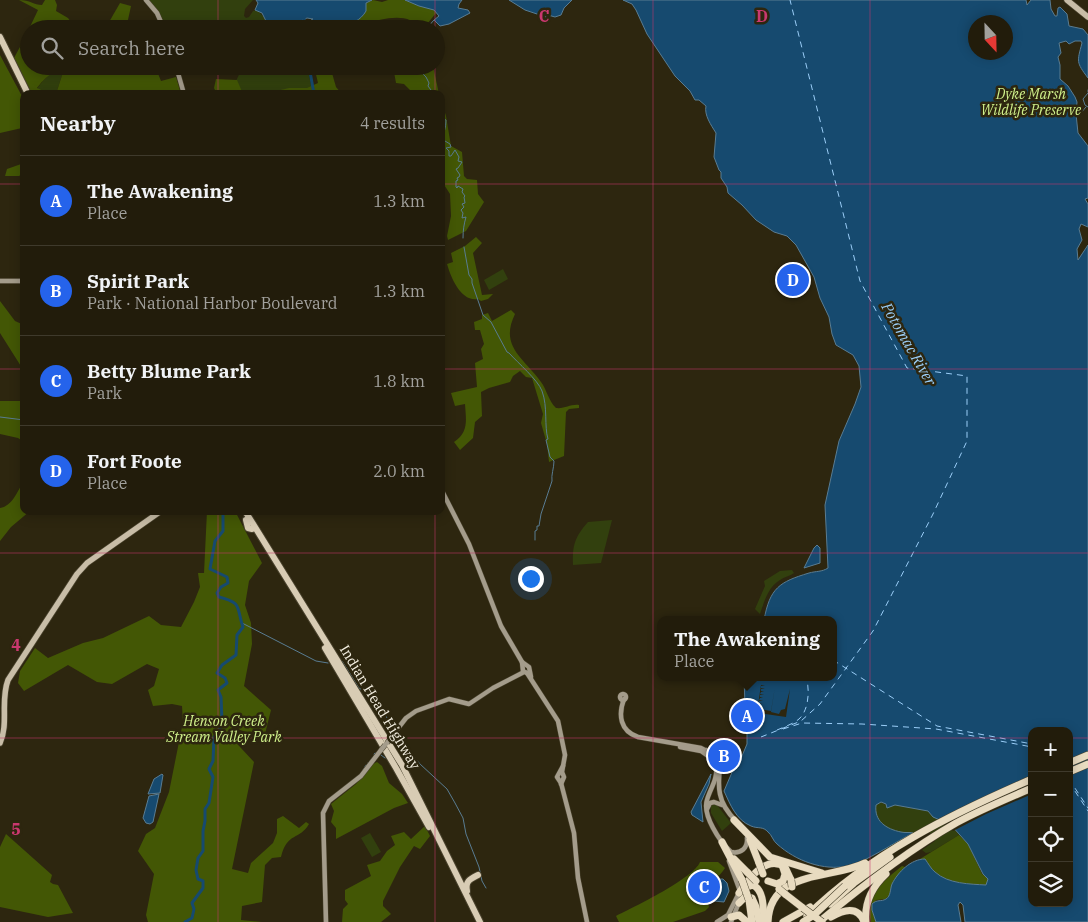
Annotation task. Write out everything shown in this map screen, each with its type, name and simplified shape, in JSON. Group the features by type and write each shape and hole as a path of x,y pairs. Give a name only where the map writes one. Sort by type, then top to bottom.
{"highway":[{"path":"0,37 26,90"},
{"path":"0,45 22,90"},
{"name":"Indian Head Highway","path":"244,515 426,821 479,922"},
{"name":"Indian Head Highway","path":"246,515 402,765 470,899 479,922"},
{"path":"339,672 423,807"},
{"path":"352,684 426,821"},
{"path":"1073,763 1088,757"},
{"path":"1071,772 1088,765"},
{"path":"802,922 901,858 983,801 1028,783"},
{"path":"811,922 877,862 911,843 1028,791"},
{"path":"734,820 768,856 818,873 834,873"},
{"path":"766,922 773,902 779,892 788,885 801,879 859,866 922,833 941,829"},
{"path":"824,921 916,852 941,829"},
{"path":"743,830 753,844 758,863 768,881 824,921"},
{"path":"783,922 811,906 858,872 922,833"},
{"path":"722,842 732,860 745,877 756,881 763,899 766,922"},
{"path":"722,842 745,877 752,922"},
{"path":"745,889 750,876 764,864 774,861 787,863"},
{"path":"745,889 759,870 771,863 777,863 785,867 795,898 802,906"},
{"path":"745,889 758,875 768,868 776,865 783,868 785,874 783,881 777,884 768,881"},
{"path":"802,922 826,898 858,872"},
{"path":"865,922 866,908 871,892 889,872"},
{"path":"470,899 467,883 478,875"},
{"path":"745,877 745,889 757,907 759,922"},
{"path":"745,889 753,885 759,889 766,922"},
{"path":"824,921 845,893"},
{"path":"738,903 745,897 752,898 759,922"},
{"path":"824,921 841,911 850,910 859,913 865,922"},
{"path":"731,920 739,915 747,922"}],"main road":[{"path":"146,0 157,13 160,20"},
{"path":"1067,0 1088,17"},
{"path":"179,75 183,90"},
{"path":"0,281 20,281"},
{"path":"445,498 464,534 499,623 524,669 532,678 558,721 565,754 561,785 572,830 579,886 587,922"},
{"path":"0,743 4,732 4,693 8,680 74,578 85,565 155,515"},
{"path":"326,922 322,820 325,802 356,781 406,718 413,713 449,699 468,704 524,669"},
{"path":"716,777 713,762 705,753 651,740 628,733 622,724 622,699 619,719 624,732 636,740 651,740 695,746 706,750 715,757 721,773 719,791 725,808"},
{"path":"706,750 716,765 716,777 706,801 706,814 722,842 731,852 742,851 747,843 743,830 725,808 718,802 712,802 707,807 706,814"},
{"path":"714,829 740,889 745,889"},
{"path":"731,920 745,889"},
{"path":"717,922 728,915 745,889"}],"green space":[{"path":"19,0 42,5 45,0 55,0 57,5 56,11 69,20 33,20 38,10"},
{"path":"147,0 253,0 245,9 244,16 246,18 249,17 253,11 257,10 265,20 159,20"},
{"path":"373,0 382,2 405,0 433,9 436,13 430,20 395,18 355,20 366,11 366,3"},
{"path":"120,3 131,6 128,20 110,20"},
{"path":"20,47 20,70 14,58"},
{"path":"0,55 20,92 20,128 0,133"},
{"path":"22,75 50,75 37,88 41,90 30,90"},
{"path":"50,75 62,75 57,90 37,89"},
{"path":"62,75 159,75 161,81 176,77 180,90 57,90"},
{"path":"239,75 309,75 312,90 226,90 236,81"},
{"path":"316,75 333,75 339,90 281,90 307,88 318,83"},
{"path":"395,75 435,75 438,90 410,90 404,84 396,83"},
{"path":"216,79 237,80 241,90 215,90"},
{"path":"445,113 451,146 462,152 464,176 467,179 477,180 478,194 484,202 466,231 448,240 451,216 450,194 445,186"},
{"path":"20,164 20,175 5,176 7,169"},
{"path":"476,237 482,243 473,253 482,295 493,294 488,299 481,301 467,297 462,293 454,282 447,264 453,262 451,253 465,246"},
{"path":"503,269 508,279 489,290 484,280"},
{"path":"0,301 15,321 20,323 20,365 0,333"},
{"path":"511,310 515,314 510,335 512,344 521,359 541,382 553,405 559,408 579,405 579,408 569,409 566,412 564,456 549,462 547,444 541,423 543,414 532,378 526,377 520,371 513,376 510,382 481,392 482,416 475,422 473,438 460,450 454,442 464,430 466,415 465,404 455,406 451,393 477,387 475,363 483,359 481,349 484,344 480,330 475,330 474,322 482,319 482,315 488,313 492,321"},
{"path":"0,401 20,401 20,439 0,434"},
{"path":"20,488 20,515 25,515 11,527 0,541 0,508 4,507 14,498"},
{"name":"Henson Creek Stream Valley Park","path":"207,515 237,515 262,563 249,581 245,605 251,623 252,644 244,686 271,710 264,738 234,728 228,734 254,762 232,869 248,873 251,863 273,843 277,833 277,819 283,816 299,828 306,822 309,824 302,832 290,840 281,857 272,858 265,865 262,902 242,906 241,920 262,922 148,922 146,915 154,874 138,851 146,834 155,828 169,792 183,722 182,706 172,704 153,706 148,690 154,686 159,669 147,664 112,684 97,682 68,665 24,691 18,683 20,671 35,648 48,658 83,643 103,638 149,616 161,625 181,627 200,587 198,573 204,573"},
{"path":"612,520 601,563 573,565 575,542 588,522"},
{"path":"792,570 794,573 772,587 760,614 755,609 765,586 764,581 780,571"},
{"path":"377,762 382,766 389,783 402,794 408,803 394,808 336,839 336,828 331,822 334,811 331,804 356,784 373,764"},
{"path":"880,802 890,807 895,805 928,811 931,815 951,825 959,835 931,852 926,853 922,850 935,841 926,826 884,851 886,827 879,820 875,808 875,805"},
{"path":"717,805 731,823 722,831 711,813 711,806"},
{"path":"425,826 430,836 420,849 414,846 400,867 383,901 383,906 391,914 381,922 342,922 343,909 348,904 345,900 345,890 371,876 367,865 380,861 387,851 395,845 391,836 404,832 411,839"},
{"path":"370,833 381,852 372,857 361,838"},
{"path":"6,834 52,875 50,882 58,885 73,913 48,917 0,907 0,847"},
{"path":"959,835 968,844 982,874 989,879 986,885 959,883 946,879 934,871 925,859 920,859"},
{"path":"700,862 718,862 725,868 707,893 709,907 705,911 673,922 619,922 616,916 676,884 695,869"},
{"path":"902,866 905,867 892,885 889,896 885,899 876,900 872,910 876,922 871,922 870,904 873,896 882,883"}],"water":[{"path":"256,0 372,0 366,3 366,11 357,20 311,20 313,19 307,18 303,20 266,20 262,13 255,10 258,3"},
{"path":"405,0 462,0 458,8 468,10 470,13 445,25 445,20 434,20 439,16 434,10"},
{"path":"509,0 572,0 564,8 561,15 555,17 548,15 546,17 525,10"},
{"name":"Potomac River","path":"623,0 1026,0 1027,5 1031,0 1050,0 1051,9 1055,16 1057,16 1058,8 1060,7 1067,14 1069,26 1083,29 1088,35 1088,78 1079,62 1081,41 1069,44 1066,41 1059,43 1061,53 1058,57 1060,79 1068,86 1077,102 1078,133 1088,146 1088,198 1085,199 1088,204 1088,227 1081,224 1079,229 1082,240 1077,249 1078,260 1088,245 1088,922 965,922 963,905 960,902 958,905 961,922 876,922 872,904 888,898 892,884 898,875 905,867 915,861 925,859 935,872 946,879 966,884 986,885 988,879 983,874 968,844 951,825 933,817 928,811 895,805 887,808 886,804 881,802 876,805 876,811 882,823 896,831 913,833 855,864 839,867 820,866 801,860 784,850 766,830 751,826 741,820 724,791 747,744 750,712 745,706 744,681 837,681 837,616 765,616 769,600 783,583 828,568 825,505 839,441 861,387 859,366 853,355 836,345 829,317 820,298 814,277 796,245 787,236 774,232 756,220 728,193 714,157 716,133 707,116 706,106 699,100 695,100 690,91 675,76 647,34 632,4"},
{"path":"817,545 820,548 820,563 804,568 814,548"},
{"path":"162,774 160,793 148,794 154,779"},
{"path":"711,774 701,802 703,822 692,815 691,812"},
{"path":"159,794 153,822 150,824 146,823 143,818 149,796"},
{"path":"720,879 727,883 729,891 724,902 711,900 711,894 718,886"}],"pier":[{"path":"761,685 765,685 761,686 761,688 765,689 761,689 764,692 760,694 764,695 760,695 763,698 759,700 763,701 759,701 762,704 759,704 759,706 762,707 758,707 758,709 771,711 775,687 771,712 779,714 781,710 785,709 790,689 786,717 745,711 745,708 750,709 751,705 758,705"},
{"path":"1028,779 1028,786 970,812 1028,787 1028,796 953,831 949,827 950,823 945,825 937,822"}],"waterway":[{"path":"311,75 313,90"},
{"path":"424,75 431,90"},
{"path":"1088,93 1083,99 1088,107"},
{"path":"1080,114 1086,107"},
{"path":"445,120 445,130"},
{"path":"445,141 451,147 446,148 449,151 449,156 455,150 459,157 458,161 462,162 456,169 460,175 457,178 456,187 458,186 463,189 462,192 465,196 465,203 462,204 464,207 461,210 463,213 462,218 466,217 463,238"},
{"path":"464,247 469,275 472,279 483,315 491,322 507,352 536,382 544,397 548,439 546,440 550,457 554,464 552,481 539,526 537,526 535,531 535,540"},
{"path":"0,417 20,420"},
{"path":"185,922 192,918 194,909 192,903 203,888 203,881 198,879 196,870 198,858 203,851 205,809 209,803 213,777 209,769 213,761 214,737 221,727 222,721 221,697 218,690 227,683 225,678 217,673 222,665 236,655 237,635 243,627 239,610 235,604 232,601 219,597 217,593 221,587 228,583 227,577 210,569 215,541 223,531 223,515"},
{"path":"242,623 316,661 328,663"},
{"path":"340,661 342,661 359,688 382,707 387,718"},
{"path":"390,724 420,764 447,789 463,818 466,834 486,888"},
{"path":"381,755 385,758"},
{"path":"363,770 366,765"}],"ferry route":[{"path":"790,0 860,281 907,368 967,376 967,441 933,514 873,631 837,681"},
{"path":"837,663 937,726 1028,743"},
{"path":"777,730 794,722 802,715 808,699 807,681"},
{"path":"761,737 801,721 820,704 837,681"},
{"path":"783,729 802,723 862,724 936,729 1028,746"},
{"path":"1073,785 1088,808"},
{"path":"1073,788 1088,811"}],"place":[{"name":"Fort Foote","path":"793,280"},
{"name":"The Awakening","path":"747,716"},
{"name":"Spirit Park","path":"724,756"},
{"name":"Betty Blume Park","path":"704,887"}],"park label":[{"name":"Dyke Marsh Wildlife Preserve","path":"1031,102"}]}
